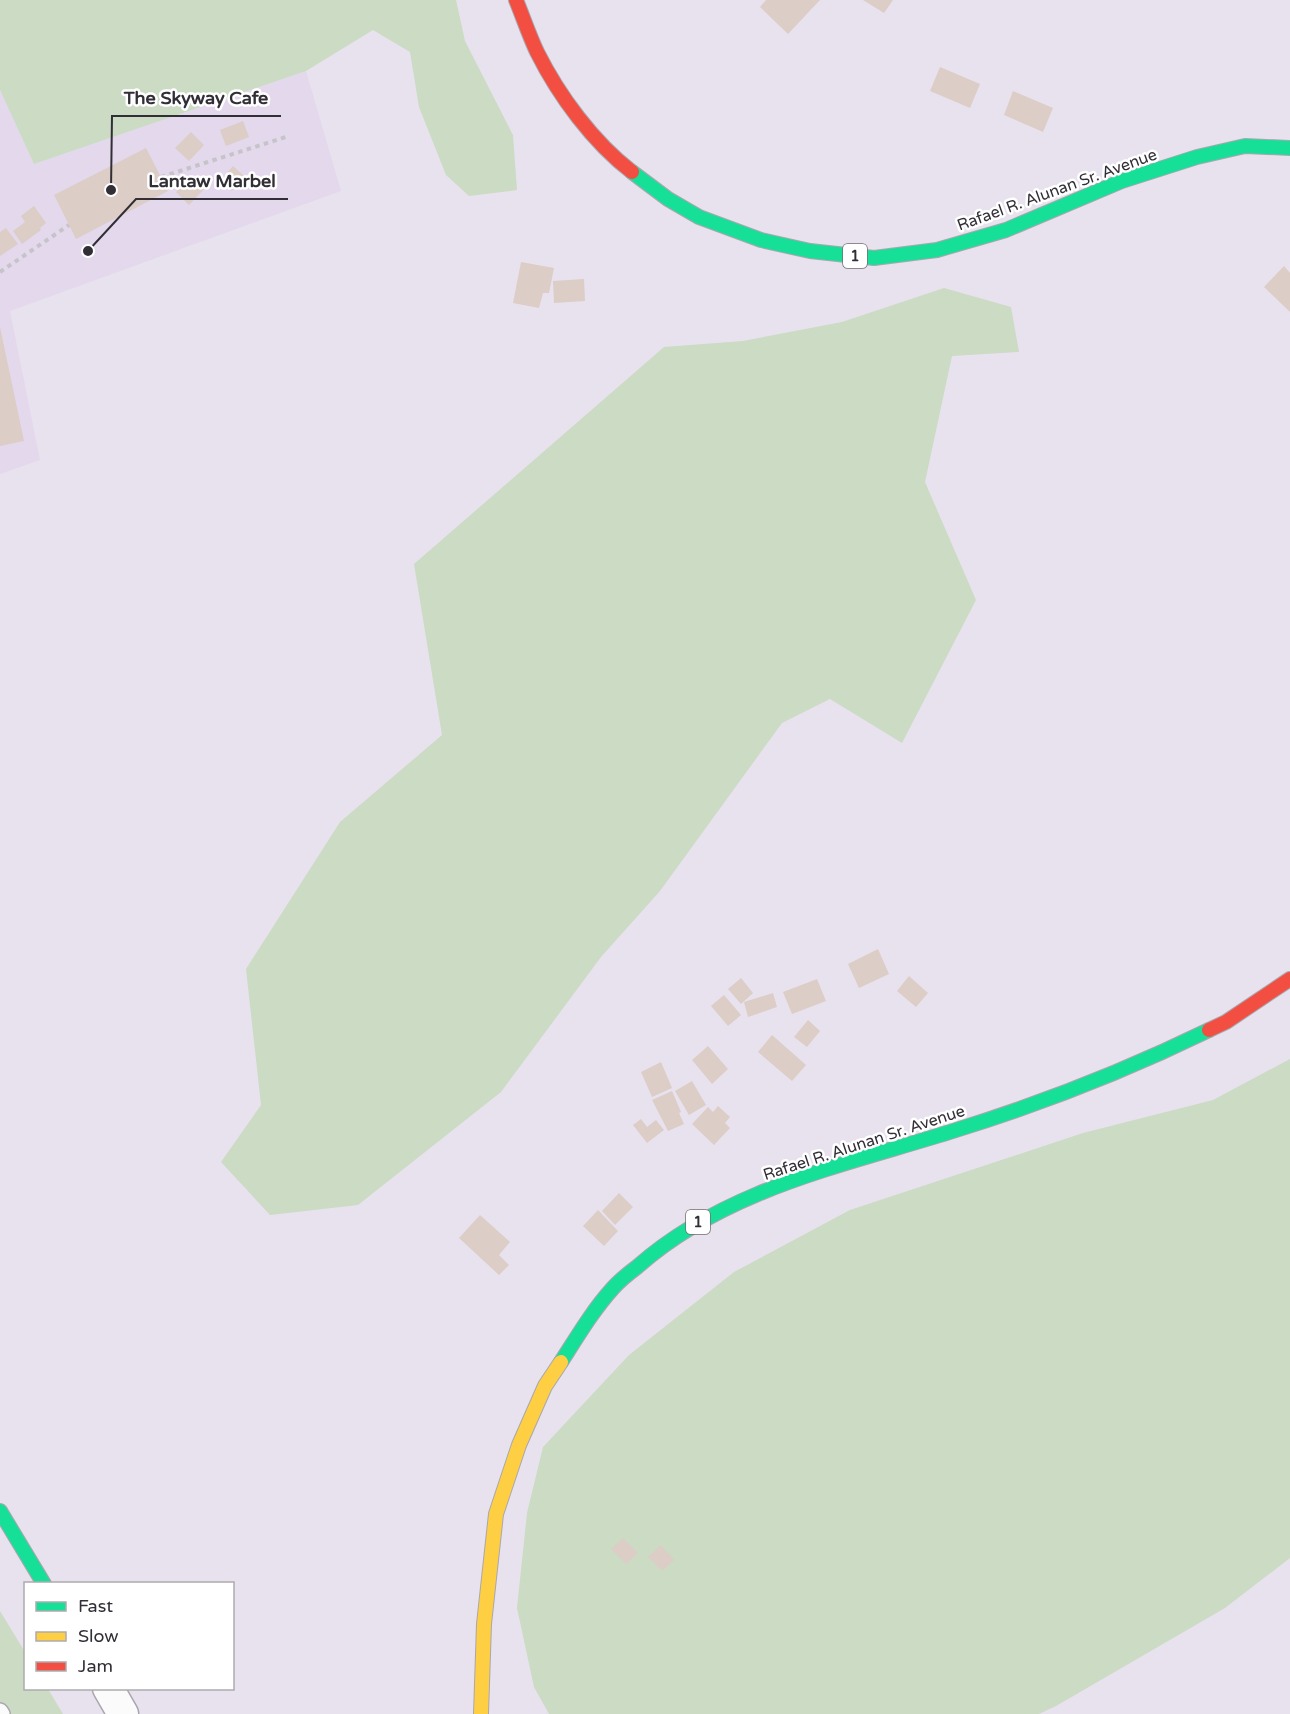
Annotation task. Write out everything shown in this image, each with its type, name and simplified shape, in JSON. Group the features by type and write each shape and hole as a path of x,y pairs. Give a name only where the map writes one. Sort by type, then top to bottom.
{"main road":[{"name":"Rafael R. Alunan Sr. Avenue","path":"516,0 537,52 568,103 599,141 627,168 668,199 699,217 761,240 810,251 874,258 937,250 1006,230 1122,181 1197,157 1245,146 1290,148"},
{"name":"Rafael R. Alunan Sr. Avenue","path":"481,1714 484,1624 496,1514 519,1445 545,1386 582,1329 614,1287 659,1247 708,1216 799,1177 979,1122 1045,1100 1141,1063 1226,1022 1290,979"},
{"path":"0,1511 43,1582"}],"street":[{"path":"109,1690 123,1714"}],"path":[{"path":"161,177 289,136"},
{"path":"0,272 69,225"}],"shaded area":[{"path":"306,71 341,191 10,311 40,460 0,474 0,90 34,164"}],"green space":[{"path":"0,0 456,0 465,41 513,135 517,190 469,196 446,175 419,107 410,52 373,30 306,71 34,164 0,90"},
{"path":"944,288 1011,307 1019,352 952,356 925,482 976,600 902,743 830,699 782,723 660,891 601,957 501,1092 358,1205 270,1215 221,1162 261,1105 246,969 340,822 442,735 414,564 664,347 743,341 842,322"},
{"path":"1290,1059 1290,1558 1225,1608 1039,1714 549,1714 534,1687 517,1608 527,1513 543,1447 629,1355 734,1272 850,1210 1083,1133 1213,1100"},
{"path":"0,1611 24,1650 24,1690 49,1690 63,1714 0,1714"}],"building":[{"path":"766,0 820,0 788,34 760,7"},
{"path":"863,0 893,0 884,13"},
{"path":"940,67 980,84 970,108 930,91"},
{"path":"1013,91 1053,108 1043,132 1004,115"},
{"path":"243,121 249,137 226,146 220,130"},
{"path":"191,132 204,145 189,161 175,148"},
{"path":"146,148 168,191 76,239 54,195"},
{"path":"233,166 245,177 231,191 220,181"},
{"path":"192,175 205,188 189,205 176,192"},
{"path":"34,206 46,223 40,228 41,230 22,244 13,231 25,222 21,216"},
{"path":"6,228 18,244 0,256 0,232"},
{"path":"521,262 554,268 549,293 543,293 539,308 513,303"},
{"path":"1284,266 1290,273 1290,312 1264,287"},
{"path":"584,279 585,301 554,303 553,281"},
{"path":"0,327 24,441 0,446"},
{"path":"878,949 889,974 859,988 848,964"},
{"path":"909,976 928,993 916,1007 897,991"},
{"path":"741,978 753,993 741,1004 728,989"},
{"path":"817,979 826,1001 792,1014 783,992"},
{"path":"773,993 777,1007 748,1017 744,1002"},
{"path":"724,995 741,1015 728,1026 711,1006"},
{"path":"808,1020 820,1031 807,1047 794,1037"},
{"path":"772,1035 806,1065 792,1081 758,1052"},
{"path":"708,1046 728,1069 712,1084 692,1060"},
{"path":"661,1062 672,1088 652,1097 641,1072"},
{"path":"692,1081 706,1105 689,1115 675,1091"},
{"path":"672,1091 684,1124 668,1131 652,1100"},
{"path":"718,1106 730,1117 725,1123 730,1128 714,1145 692,1124 708,1107 713,1112"},
{"path":"641,1119 647,1127 656,1120 664,1130 647,1143 633,1125"},
{"path":"619,1193 633,1207 615,1225 602,1211"},
{"path":"598,1210 618,1231 604,1246 583,1226"},
{"path":"480,1215 510,1242 499,1255 509,1265 499,1275 459,1238"},
{"path":"623,1538 638,1553 626,1564 611,1549"},
{"path":"661,1545 674,1560 662,1571 648,1557"}],"traffic: fast":[{"path":"632,172 668,199 699,217 761,240 810,251 874,258 937,250 1006,230 1122,181 1197,157 1245,146 1290,148"},
{"path":"561,1362 592,1314 619,1282 672,1240 709,1217 789,1182 988,1120 1053,1097 1147,1059 1209,1030"},
{"path":"0,1511 43,1582"}],"traffic: slow":[{"path":"481,1714 484,1624 496,1514 519,1445 545,1386 561,1362"}],"traffic: jam":[{"path":"516,0 537,52 566,101 604,147 632,172"},
{"path":"1209,1030 1226,1022 1290,979"}],"place":[{"name":"The Skyway Cafe","path":"111,190"},
{"name":"Lantaw Marbel","path":"88,251"}]}
